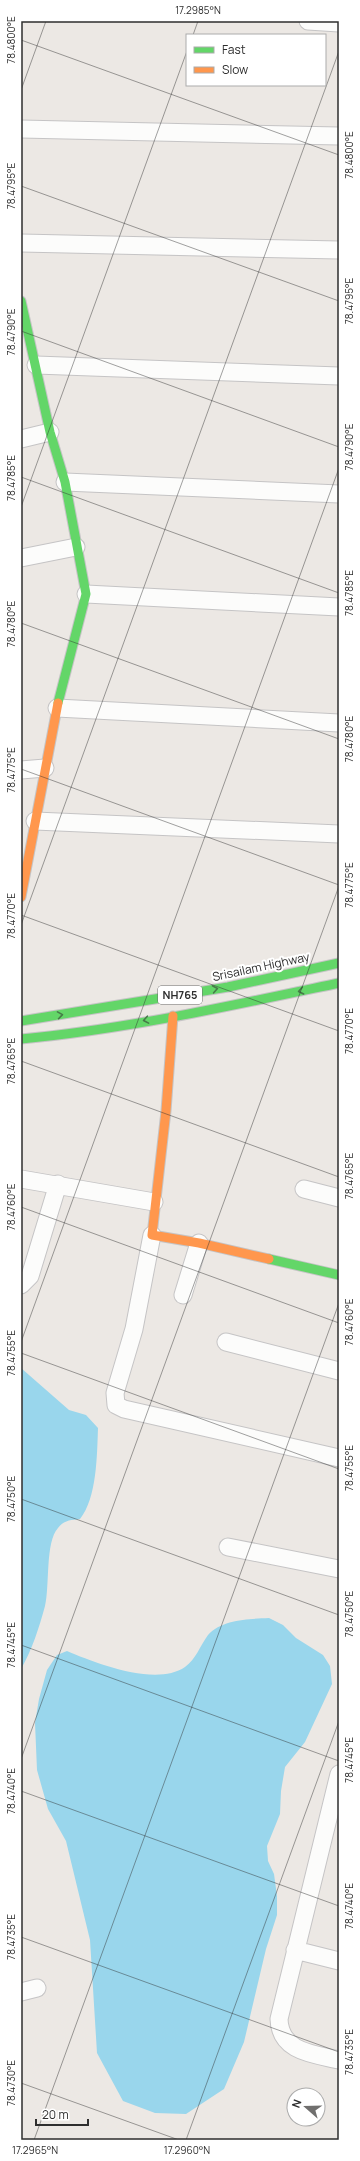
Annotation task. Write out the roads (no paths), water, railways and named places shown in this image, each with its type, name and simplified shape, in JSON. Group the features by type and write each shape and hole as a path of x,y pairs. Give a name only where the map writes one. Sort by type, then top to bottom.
{"main road":[{"path":"21,301 50,432 64,482 86,594 57,708 21,897"},
{"name":"Srisailam Highway","path":"21,1021 228,987 339,963"},
{"name":"NH765","path":"21,1039 53,1036 225,1007 339,983"},
{"path":"173,1016 166,1111 154,1202 152,1235 199,1242 339,1275"}],"street":[{"path":"308,21 339,22"},
{"path":"21,129 339,136"},
{"path":"21,243 339,250"},
{"path":"36,365 339,376"},
{"path":"21,439 50,432"},
{"path":"64,482 339,494"},
{"path":"21,558 76,547"},
{"path":"86,594 339,607"},
{"path":"57,708 339,723"},
{"path":"21,770 45,768"},
{"path":"35,821 339,834"},
{"path":"21,1179 58,1184 154,1202"},
{"path":"21,1285 30,1276 58,1184"},
{"path":"304,1189 339,1198"},
{"path":"152,1235 134,1328 115,1393 116,1405 124,1409 339,1458"},
{"path":"183,1295 199,1242"},
{"path":"226,1342 339,1371"},
{"path":"228,1547 339,1569"},
{"path":"339,1774 279,2019 279,2031 289,2045 312,2054 339,2060"},
{"path":"295,1950 339,1961"}],"water":[{"path":"21,1368 69,1410 86,1415 98,1428 95,1476 90,1500 80,1519 63,1523 54,1535 49,1554 45,1606 35,1639 21,1669"},
{"path":"269,1618 283,1625 296,1638 323,1655 330,1666 332,1684 305,1742 285,1767 281,1791 280,1814 267,1846 268,1861 274,1874 277,1896 277,1915 266,1949 244,2042 224,2089 186,2114 155,2113 123,2101 97,2053 90,1940 66,1841 48,1809 37,1770 35,1723 39,1699 47,1670 57,1655 67,1651 109,1667 126,1671 158,1675 173,1673 189,1664 208,1635 214,1630 228,1623 237,1621"}]}
